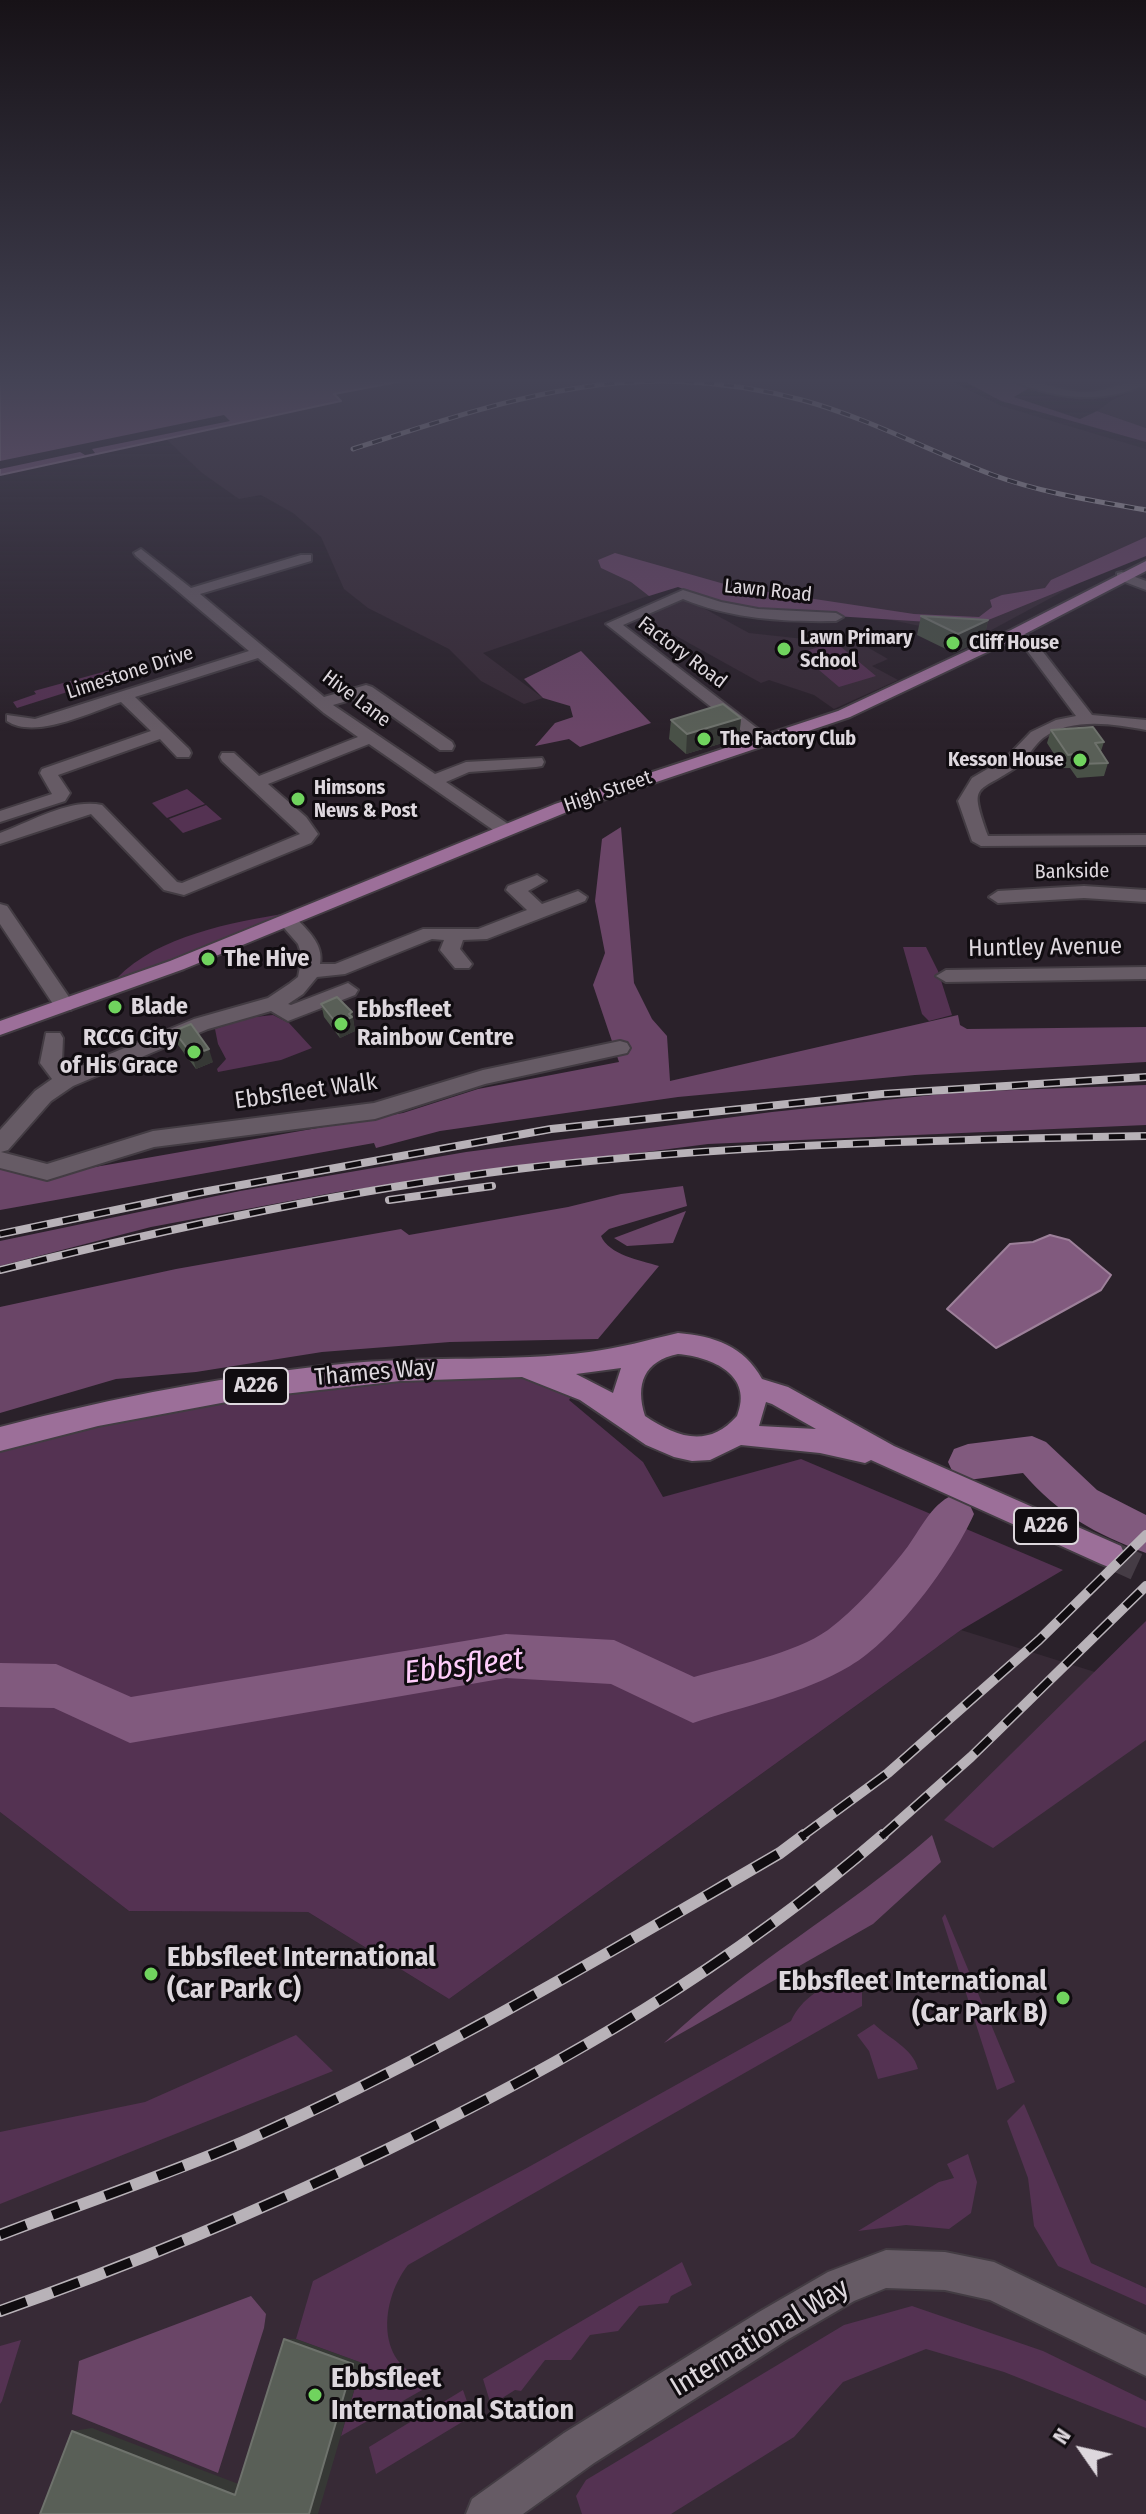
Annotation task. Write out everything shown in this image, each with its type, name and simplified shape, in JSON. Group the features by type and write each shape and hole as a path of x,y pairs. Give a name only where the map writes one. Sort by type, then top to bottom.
{"main road":[{"name":"High Street","path":"0,1028 177,965 505,830 604,793 844,714 1016,633 1146,565"},
{"path":"675,1343 709,1346 741,1368 753,1388 754,1401 750,1417 738,1433 722,1445 705,1448 677,1447 649,1435 633,1420 626,1385 631,1371 647,1352 675,1343"},
{"name":"Thames Way","path":"0,1439 171,1400 256,1385 400,1370 593,1363 647,1352"},
{"name":"Thames Way","path":"517,1365 576,1386 633,1420"},
{"name":"A226","path":"753,1388 779,1395 884,1454 1111,1555"},
{"name":"A226","path":"738,1433 820,1441 884,1454"}],"street":[{"name":"Hive Lane","path":"141,553 322,703 505,830"},
{"path":"189,593 306,558"},
{"path":"1122,576 1146,586"},
{"name":"Lawn Road","path":"614,627 616,621 683,594 704,604 732,609 836,617"},
{"name":"Factory Road","path":"614,627 764,741"},
{"path":"1016,633 1028,642 1088,720"},
{"name":"Limestone Drive","path":"6,720 36,724 260,652"},
{"path":"322,703 366,690 446,746"},
{"path":"124,696 183,753"},
{"path":"0,703 6,720"},
{"path":"1146,725 1088,720 1058,725 1040,733 1013,762 972,787 967,803 981,841 1146,840"},
{"path":"0,817 59,797 61,793 48,773 162,733"},
{"path":"258,782 370,738"},
{"path":"0,839 84,808 96,809 171,886 184,889 305,839 309,834 300,821 228,757"},
{"path":"433,781 463,767 536,762"},
{"path":"537,881 515,890 539,911"},
{"name":"Bankside","path":"998,897 1084,892 1146,896"},
{"path":"311,971 338,970 426,934 480,935 578,897"},
{"path":"2,918 64,1005"},
{"path":"0,1144 39,1100 65,1081 201,1024 275,1003 301,985 311,971 311,948 288,921"},
{"path":"455,934 450,950 462,964"},
{"name":"Huntley Avenue","path":"946,976 1146,973"},
{"path":"275,1003 288,1014 348,990"},
{"path":"53,1038 51,1063 65,1081"},
{"name":"Ebbsfleet Walk","path":"0,1160 47,1172 153,1139 375,1111 483,1077 620,1048"},
{"name":"International Way","path":"487,2514 579,2448 773,2326 842,2286 886,2269 945,2271 994,2281 1146,2356"}],"shaded area":[{"path":"265,497 1146,497 1146,555 1086,579 984,634 958,634 867,615 677,586 483,653 543,698 524,704 481,681 449,649 368,608 344,589 321,537 293,513"},
{"path":"1146,537 1146,556 976,625 803,614 723,604 678,587 649,596 631,582 601,568 598,560 615,553 735,587 914,614 979,617 992,607 990,600 1045,588 1051,580"},
{"name":"Lawn Primary School","path":"687,599 749,633 804,639 848,636 888,659 872,666 898,680 834,709 814,695 769,680 761,683 642,617"},
{"path":"835,642 876,676 839,687 799,653"},
{"path":"581,651 651,723 580,747 569,739 535,746 555,723 573,717 570,706 543,698 524,679"},
{"path":"114,669 121,675 17,708 13,702 36,694 34,691"},
{"path":"187,789 205,804 167,818 152,803"},
{"path":"206,805 222,819 183,833 169,819"},
{"path":"621,827 634,983 652,1019 667,1036 670,1081 958,1015 960,1025 967,1029 1146,1027 1146,1062 915,1075 678,1097 440,1131 376,1148 374,1143 0,1210 0,1168 38,1177 403,1113 478,1089 619,1062 593,985 605,953 595,901 602,839"},
{"path":"287,913 171,960 117,978 134,963 174,941 243,921"},
{"path":"903,947 926,947 938,971 952,1015 929,1021 922,1014"},
{"path":"273,1015 289,1023 312,1048 281,1060 218,1072 217,1069 226,1059 215,1029 246,1018"},
{"path":"1146,1085 1146,1125 708,1144 343,1191 151,1227 0,1266 0,1241 240,1191 466,1152 772,1112 961,1092"},
{"path":"683,1186 687,1206 609,1229 601,1236 618,1252 659,1266 598,1339 450,1342 322,1352 196,1372 116,1379 0,1413 0,1307 176,1269 401,1229 409,1235 568,1207 621,1194"},
{"path":"686,1211 673,1243 627,1246 614,1238"},
{"path":"1050,1235 1069,1240 1111,1275 1101,1290 996,1348 947,1309 1010,1244 1033,1242"},
{"path":"511,1376 532,1379 573,1394 569,1400 643,1462 663,1497 801,1459 1063,1570 961,1630 449,1999 308,1912 129,1911 0,1812 0,1449 144,1415 291,1390 404,1378"},
{"path":"1146,1621 1146,1740 993,1848 944,1820"},
{"path":"961,1630 1146,1688 1146,2514 0,2514 0,1812 129,1911 308,1912 449,1999"},
{"path":"932,1835 941,1862 873,1924 664,2043 729,1988 866,1888"},
{"path":"945,1914 1015,2082 997,2090 942,1918"},
{"path":"848,1980 862,1991 862,2006 408,2265 391,2299 388,2336 393,2352 403,2366 418,2376 438,2381 341,2436 362,2363 296,2339 313,2281 525,2169 791,2021 814,1993"},
{"path":"874,2024 906,2049 918,2069 878,2079 869,2051 857,2035"},
{"path":"296,2035 333,2071 0,2204 0,2132 145,2102"},
{"path":"1024,2104 1091,2263 1146,2288 1146,2305 1058,2266 1034,2226 1028,2178 1007,2121"},
{"path":"968,2154 977,2182 971,2213 949,2229 906,2225 858,2231 939,2182 954,2178 947,2164"},
{"path":"682,2262 692,2285 671,2296 668,2303 639,2306 618,2331 590,2335 571,2360 545,2360 521,2391 515,2390 491,2405 483,2379"},
{"path":"251,2296 266,2314 264,2328 218,2473 72,2414 79,2361"},
{"path":"912,2306 1043,2351 1146,2401 1146,2428 1004,2372 926,2349 843,2382 794,2437 671,2514 582,2514 576,2496 586,2480 844,2325"},
{"path":"21,2340 2,2401 0,2404 0,2346"},
{"path":"463,2390 472,2416 376,2474 369,2447"}],"building":[{"path":"921,616 988,620 958,634"},
{"path":"723,704 741,718 687,734 671,720"},
{"path":"1093,727 1104,742 1095,743 1108,763 1081,764 1074,754 1068,755 1051,730"},
{"path":"337,997 352,1012 349,1014 352,1017 337,1024 321,1004"},
{"path":"191,1024 209,1049 192,1055 174,1031"},
{"name":"Ebbsfleet International Station","path":"284,2339 353,2364 309,2514 40,2514 72,2431 235,2495"}],"waterway":[{"name":"Ebbsfleet","path":"968,1462 1032,1454 1058,1483 1082,1503 1095,1512 1146,1534"},
{"name":"Ebbsfleet","path":"0,1685 56,1686 130,1720 506,1656 614,1662 693,1700 799,1666 845,1644 919,1567 953,1514"}],"tunnel":[{"path":"1111,1555 1146,1571"}],"railway":[{"path":"1076,497 1146,510"},
{"path":"0,1234 197,1193 551,1129 882,1094 1146,1077"},
{"path":"0,1270 257,1212 387,1188 517,1169 752,1149 1146,1136"},
{"path":"389,1200 492,1186"},
{"path":"801,1837 888,1773 1039,1640 1146,1535"},
{"path":"881,1837 971,1757 1146,1586"},
{"path":"0,2235 243,2142 381,2077 582,1968 780,1853 804,1835"},
{"path":"0,2311 146,2256 290,2195 517,2083 644,2010 706,1970 826,1883 883,1835"}],"place":[{"name":"Cliff House","path":"953,643"},
{"name":"Lawn Primary School","path":"784,649"},
{"name":"The Factory Club","path":"704,739"},
{"name":"Kesson House","path":"1080,760"},
{"name":"Himsons News & Post","path":"298,799"},
{"name":"The Hive","path":"208,959"},
{"name":"Blade","path":"115,1007"},
{"name":"Ebbsfleet Rainbow Centre","path":"341,1024"},
{"name":"RCCG City of His Grace","path":"194,1052"},
{"name":"Ebbsfleet International (Car Park C)","path":"151,1974"},
{"name":"Ebbsfleet International (Car Park B)","path":"1063,1998"},
{"name":"Ebbsfleet International Station","path":"315,2395"}]}
